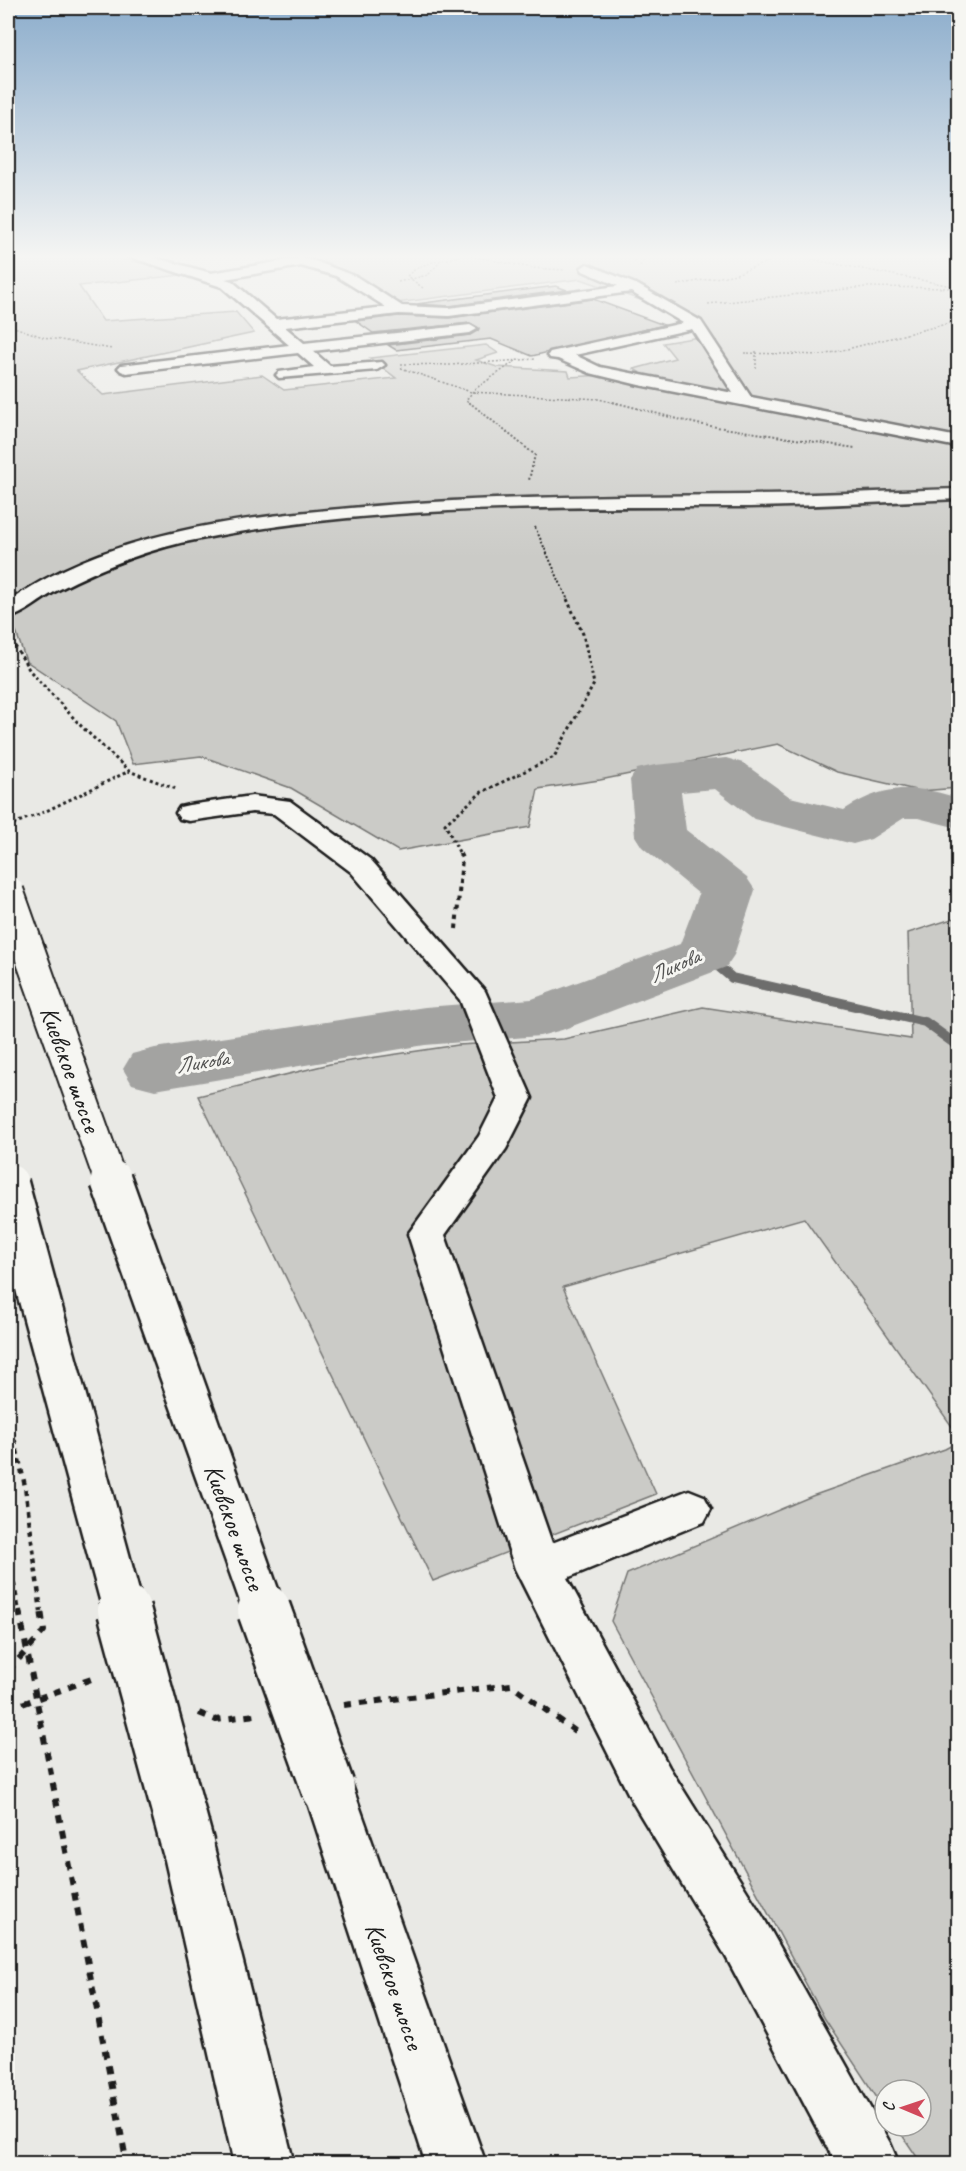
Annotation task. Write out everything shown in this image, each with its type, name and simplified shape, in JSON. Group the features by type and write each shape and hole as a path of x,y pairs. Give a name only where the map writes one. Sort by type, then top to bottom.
{"main road":[{"path":"126,368 236,355"},
{"path":"309,355 326,370"},
{"path":"560,355 595,370 746,402 958,442"},
{"path":"717,357 746,402"},
{"path":"284,375 383,365"},
{"path":"8,612 26,598 102,560 168,538 245,524 524,502 771,501 958,494"},
{"path":"186,801 281,807 361,866 474,998 515,1098 494,1141 426,1234 538,1569 651,1785 744,1936 869,2163"},
{"name":"Киевское шоссе","path":"8,892 328,1788 456,2163"},
{"path":"8,1184 188,1847 264,2163"},
{"path":"538,1569 689,1509"}],"path":[{"path":"383,365 450,365 548,355"},
{"path":"717,357 728,355"},
{"path":"793,355 815,355"},
{"path":"445,963 456,957 462,858 445,824 482,792 554,757 594,684 583,634 524,502 535,455 466,400 471,392 502,374 517,360"},
{"path":"383,365 471,392 598,399 698,424 860,448"},
{"path":"8,632 30,671 82,727 129,771 172,789 186,801"},
{"path":"8,826 44,812 129,771"},
{"path":"8,1411 25,1486 44,1630 8,1671"},
{"path":"8,1553 128,2163"}],"shaded area":[{"path":"8,355 150,355 77,371 103,395 262,375 284,390 396,378 370,358 394,355 491,355 476,360 497,367 568,371 570,377 604,375 651,388 958,445 958,492 750,499 548,500 248,523 106,557 10,600 8,594"},
{"path":"673,355 958,355 958,441 660,385 634,369 675,358"},
{"path":"958,500 958,788 920,791 837,772 778,744 600,780 538,789 530,827 398,851 291,788 201,756 133,764 116,721 26,661 10,614 104,563 175,541 252,527 455,508 784,505"},
{"path":"958,917 958,1435 804,1218 563,1287 656,1494 433,1581 198,1096 330,1064 458,1045 564,1039 703,1007 911,1039 908,933"},
{"path":"958,1442 958,2163 921,2163 904,2138 933,2138 933,2078 873,2078 873,2092 825,2019 611,1621 627,1574 812,1496 945,1449"}],"waterway":[{"name":"Ликова","path":"155,1069 425,1026 540,1017 705,955 728,890 661,836 655,780 726,773 772,808 853,828 884,808 902,803 922,803 958,813"},
{"path":"705,955 732,978 925,1022 958,1046"}]}
